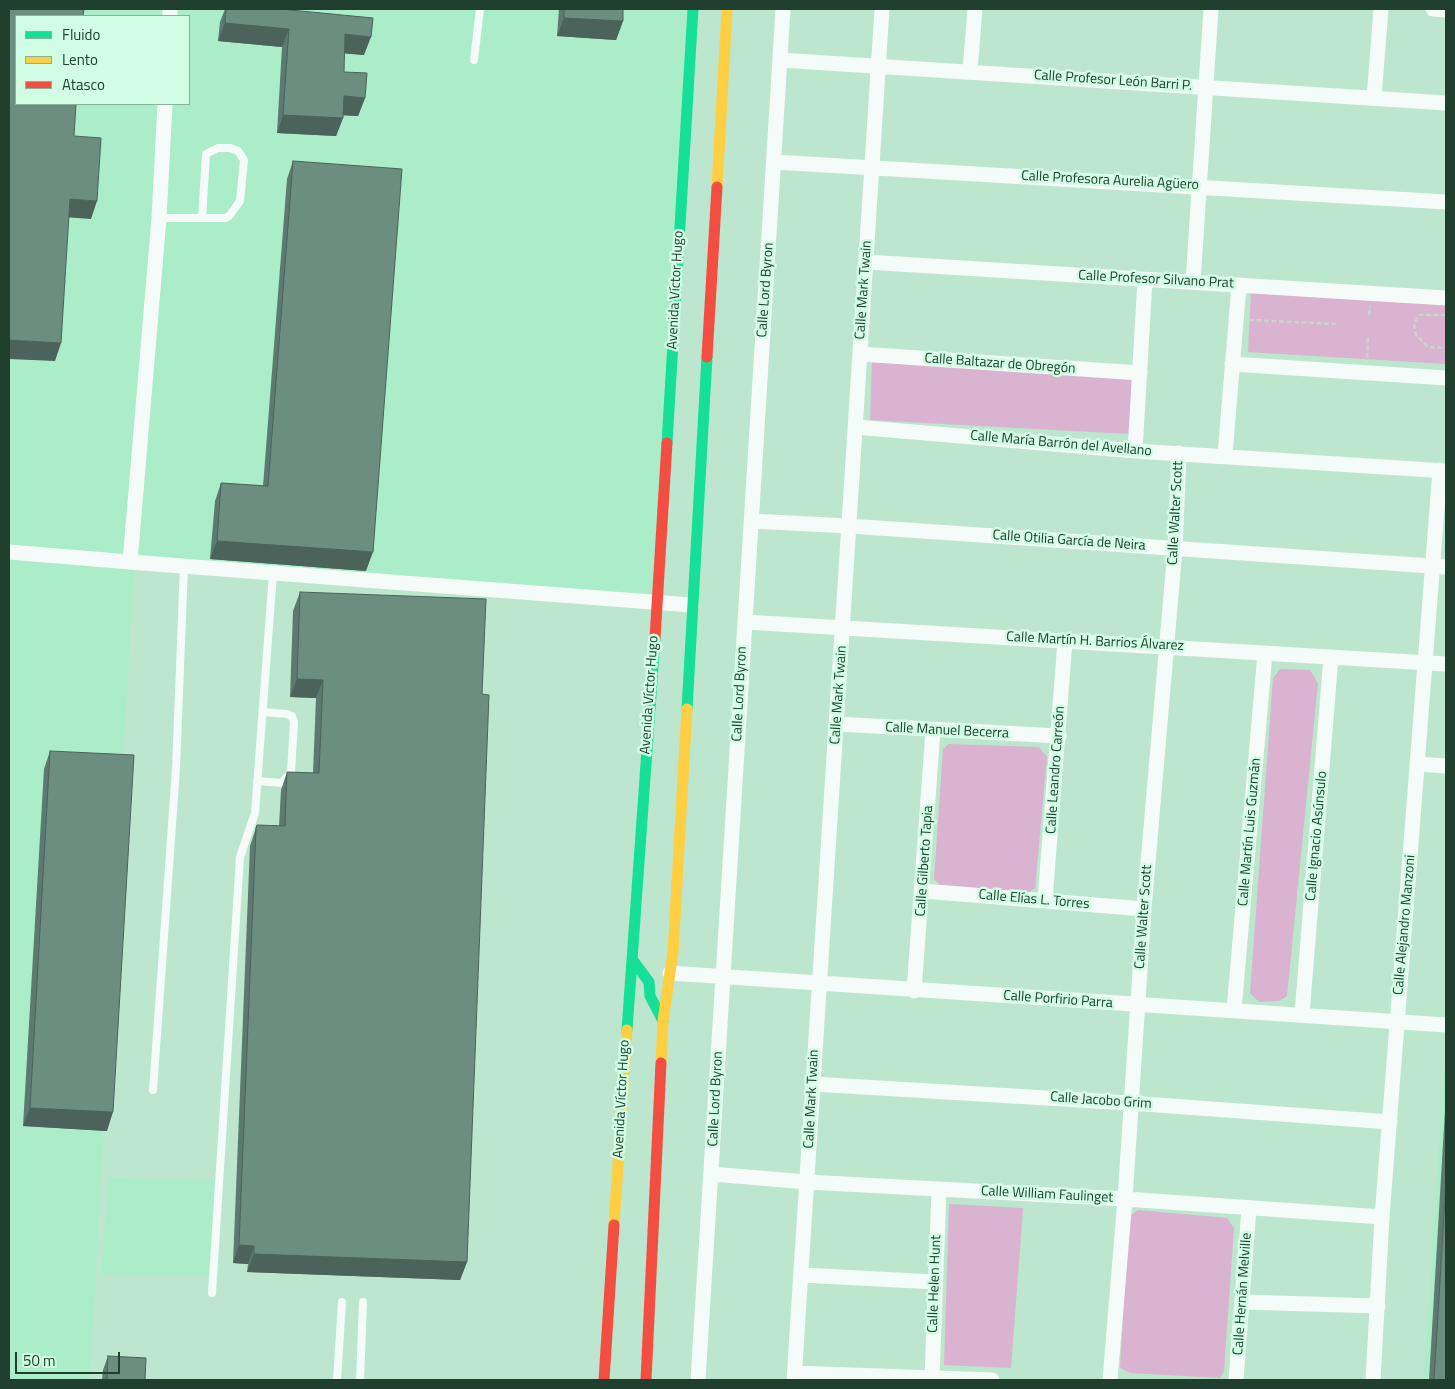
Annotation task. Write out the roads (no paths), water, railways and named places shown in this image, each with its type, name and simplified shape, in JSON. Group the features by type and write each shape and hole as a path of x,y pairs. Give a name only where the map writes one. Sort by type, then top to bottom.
{"street":[{"name":"Avenida Víctor Hugo","path":"604,1380 610,1319 693,9"},
{"path":"646,1380 663,1021 670,973 727,9"},
{"name":"Calle Lord Byron","path":"698,1380 744,622 784,9"},
{"name":"Calle Mark Twain","path":"795,1376 882,9"},
{"path":"970,71 975,9"},
{"path":"1193,282 1211,9"},
{"path":"1374,98 1381,9"},
{"path":"1433,9 1446,10"},
{"name":"Calle Profesor León Barri P.","path":"780,60 1446,103"},
{"path":"130,562 158,218 165,105"},
{"name":"Calle Profesora Aurelia Agüero","path":"774,162 1446,202"},
{"name":"Calle Profesor Silvano Prat","path":"866,262 1446,298"},
{"path":"1135,451 1145,280"},
{"path":"1225,455 1239,285"},
{"name":"Calle Baltazar de Obregón","path":"860,354 1140,373"},
{"path":"1232,364 1446,378"},
{"name":"Calle María Barrón del Avellano","path":"855,427 1135,451 1225,455 1443,471"},
{"name":"Calle Walter Scott","path":"1110,1380 1125,1199 1144,909 1175,549 1179,453"},
{"name":"Calle Alejandro Manzoni","path":"1373,1380 1382,1217 1418,764 1427,663 1440,566 1443,471"},
{"name":"Calle Otilia García de Neira","path":"751,522 849,526 1440,566"},
{"path":"9,552 691,605"},
{"name":"Calle Martín H. Barrios Álvarez","path":"744,622 1446,664"},
{"name":"Calle Leandro Carreón","path":"1045,900 1065,641"},
{"name":"Calle Martín Luis Guzmán","path":"1234,1010 1265,653"},
{"name":"Calle Ignacio Asúnsulo","path":"1302,1014 1331,657"},
{"name":"Calle Manuel Becerra","path":"836,724 1059,736"},
{"name":"Calle Gilberto Tapia","path":"914,991 934,730"},
{"path":"1418,764 1446,766"},
{"name":"Calle Elías L. Torres","path":"923,891 1144,909"},
{"path":"632,959 648,982 650,996 663,1021"},
{"name":"Calle Porfirio Parra","path":"670,973 914,991 1302,1014 1446,1025"},
{"name":"Calle Jacobo Grim","path":"813,1084 1130,1103 1390,1122"},
{"name":"Calle William Faulinget","path":"712,1174 807,1182 1125,1199 1382,1217"},
{"name":"Calle Helen Hunt","path":"932,1378 939,1190"},
{"name":"Calle Hernán Melville","path":"1236,1380 1249,1208"},
{"path":"802,1275 935,1282"},
{"path":"1243,1302 1378,1306"},
{"path":"610,1319 615,1329 618,1346"},
{"path":"795,1376 992,1380"}],"lane":[{"path":"474,60 480,9"},
{"path":"158,218 202,218 226,218 236,209 240,201 244,160 238,151 230,148 218,148 206,154 202,218"},
{"path":"153,1090 176,769 184,566"},
{"path":"212,1293 240,857 243,842 253,824 258,781 273,574"},
{"path":"258,781 282,783 290,772 291,764 294,722 292,716 263,712"},
{"path":"337,1380 342,1302"},
{"path":"360,1380 363,1302"}]}
